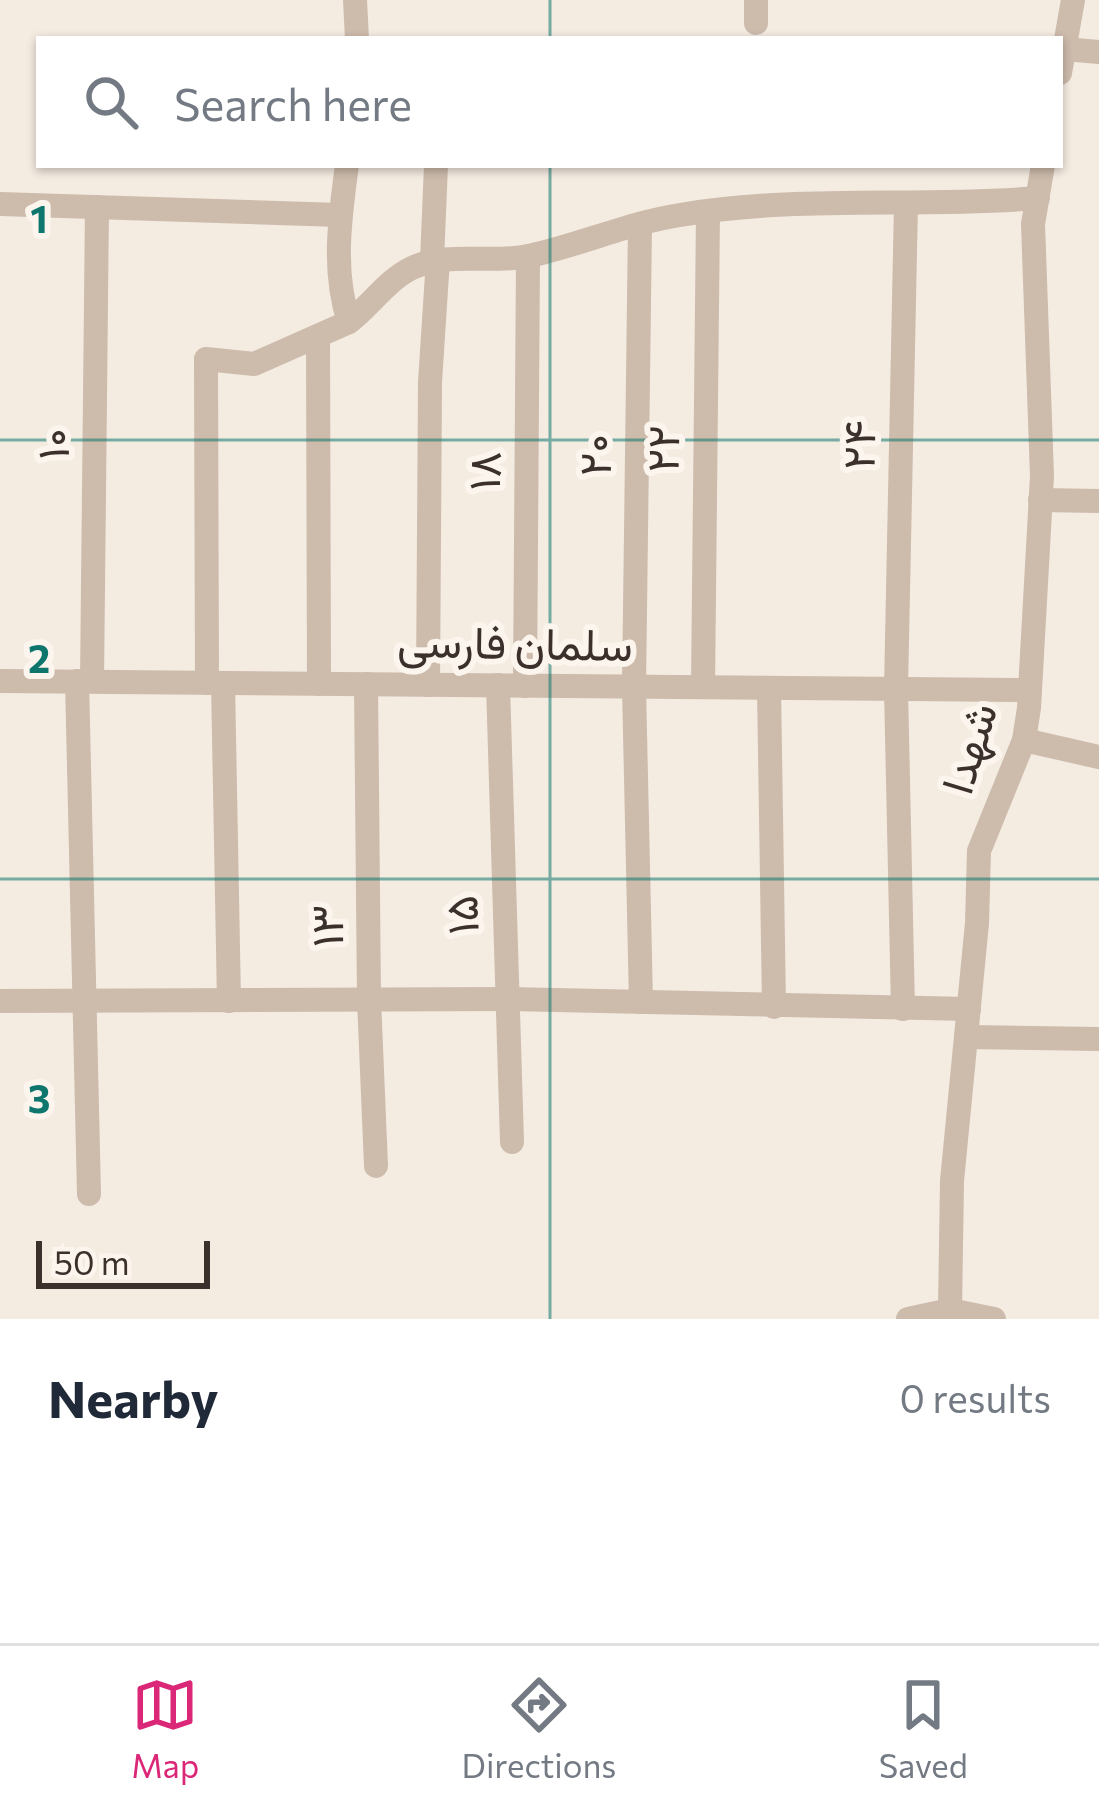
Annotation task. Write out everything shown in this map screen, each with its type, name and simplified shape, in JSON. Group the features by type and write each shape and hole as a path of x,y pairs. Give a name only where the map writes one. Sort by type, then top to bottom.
{"street":[{"path":"355,0 357,36"},
{"path":"1063,55 1073,0"},
{"path":"1063,61 1099,52"},
{"path":"347,168 339,281 350,322"},
{"path":"428,685 436,168"},
{"name":"شهدا","path":"950,1310 952,1181 979,851 1024,740 1030,690 1040,500 1033,224 1043,168"},
{"path":"229,1000 206,359 254,364 350,322 398,276 435,260 528,256 640,224 801,202 1038,198"},
{"name":"۲۴","path":"903,1009 896,689 906,203"},
{"path":"0,204 340,215"},
{"name":"۱۰","path":"89,1194 84,681 97,207"},
{"name":"۲۲","path":"703,687 708,212"},
{"name":"۲۰","path":"640,224 634,687 641,1002"},
{"name":"۱۸","path":"524,686 528,256"},
{"path":"318,335 319,684"},
{"path":"1040,500 1099,501"},
{"name":"سلمان فارسی","path":"0,681 1030,690"},
{"name":"۱۳","path":"366,684 376,1166"},
{"name":"۱۵","path":"498,685 512,1142"},
{"path":"769,688 774,1007"},
{"path":"1024,740 1099,757"},
{"path":"0,1001 507,999 969,1010"},
{"path":"966,1036 1099,1039"},
{"path":"908,1319 950,1310 994,1319"}]}
